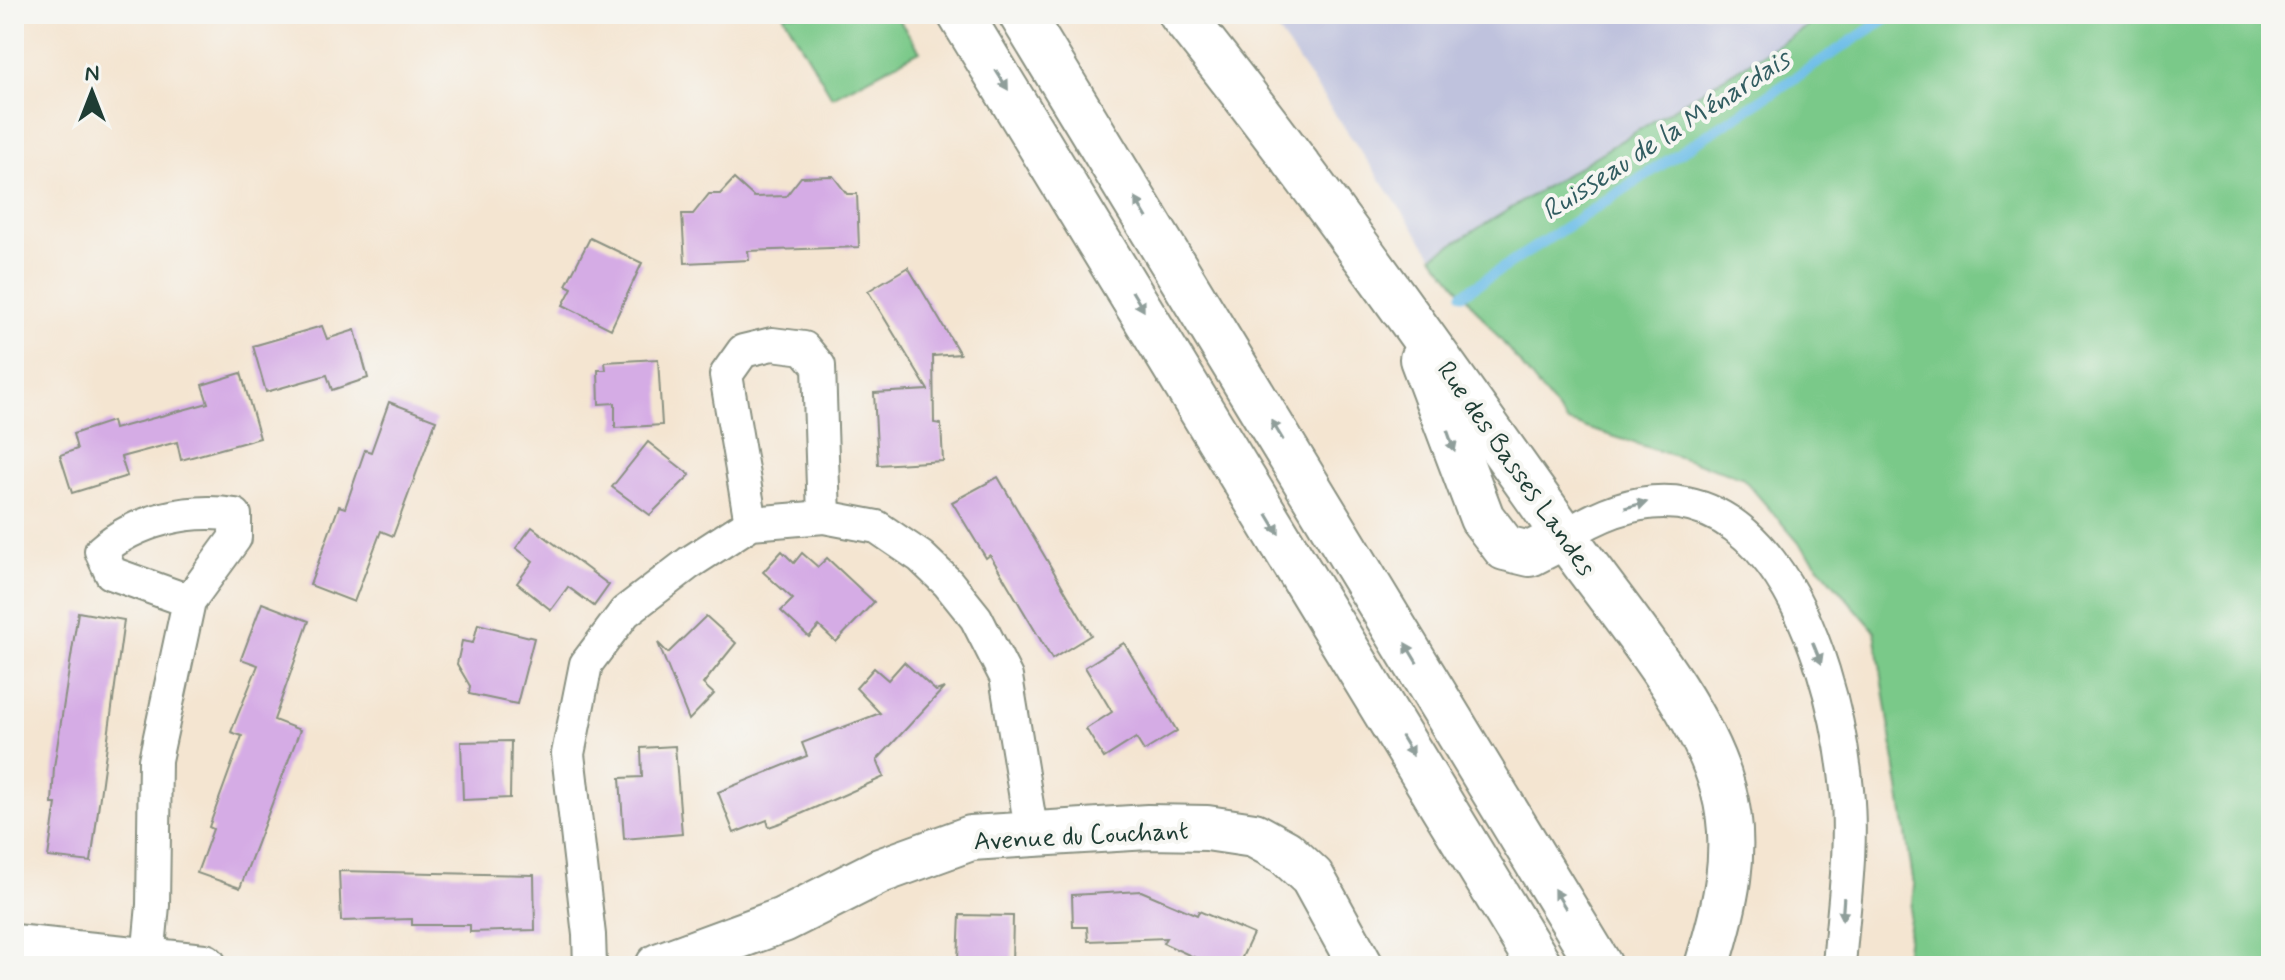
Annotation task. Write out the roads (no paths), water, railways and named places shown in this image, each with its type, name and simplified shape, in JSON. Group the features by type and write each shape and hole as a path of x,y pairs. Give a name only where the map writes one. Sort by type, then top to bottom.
{"main road":[{"path":"960,14 1540,966"},
{"path":"1021,14 1600,966"},
{"name":"Rue des Basses Landes","path":"1181,14 1407,315 1689,711 1723,789 1730,829 1730,873 1722,919 1707,966"},
{"path":"1407,315 1482,518 1505,548 1530,554 1565,536"},
{"name":"Avenue du Couchant","path":"658,966 783,920 880,871 971,838 1148,827 1207,828 1254,835 1285,852 1312,877 1361,966"},
{"path":"14,947 204,966"}],"street":[{"path":"751,523 726,375 743,351 772,344 804,348 819,366 824,517"},
{"path":"1565,536 1604,515 1646,501 1692,504 1730,520 1754,539 1779,574 1820,659 1837,715 1848,793 1839,966"},
{"path":"590,966 568,754 586,664 625,612 689,563 751,523 824,517 877,527 921,557 976,618 1006,677 1032,835"},
{"path":"148,959 153,905 155,760 189,601"}],"waterway":[{"name":"Ruisseau de la Ménardais","path":"1463,294 1893,14"}]}
